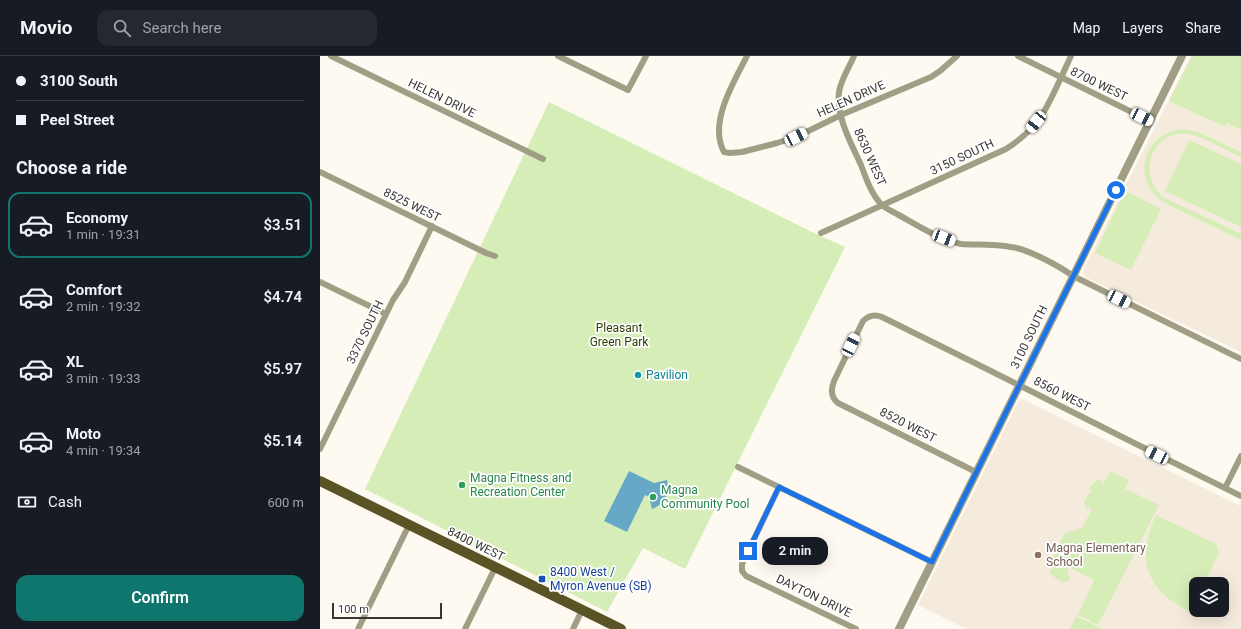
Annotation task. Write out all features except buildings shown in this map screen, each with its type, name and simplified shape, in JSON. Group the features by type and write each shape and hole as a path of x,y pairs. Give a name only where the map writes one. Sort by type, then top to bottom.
{"main road":[{"name":"8400 WEST","path":"320,481 621,629"}],"street":[{"name":"HELEN DRIVE","path":"331,56 543,159"},
{"path":"558,56 628,90 646,56"},
{"name":"HELEN DRIVE","path":"747,56 721,111 719,135 720,144 724,152 742,152 796,137 841,115 931,77 957,56"},
{"name":"8630 WEST","path":"854,56 840,88 839,104 841,115 845,129 870,187 876,198 883,206"},
{"name":"8700 WEST","path":"1018,56 1150,121"},
{"name":"3150 SOUTH","path":"821,233 1006,149 1020,140 1042,115 1071,56"},
{"name":"3100 SOUTH","path":"899,629 1182,56"},
{"name":"8525 WEST","path":"320,172 495,256"},
{"path":"883,206 915,224 961,244 1006,246 1023,250 1241,359"},
{"name":"3370 SOUTH","path":"320,449 392,300 405,282 432,226"},
{"path":"320,282 386,314"},
{"name":"8560 WEST","path":"832,396 831,388 863,321 877,315 1241,496"},
{"name":"8520 WEST","path":"832,396 838,403 976,472"},
{"path":"1225,488 1241,456"},
{"path":"738,467 932,562"},
{"name":"DAYTON DRIVE","path":"779,487 742,564 742,571 746,576 856,629"},
{"path":"358,629 409,525"},
{"path":"465,629 495,568"},
{"path":"573,629 582,610"}],"shaded area":[{"path":"1191,56 1241,56 1241,352 1085,277 1083,270"},
{"name":"Magna Elementary School","path":"1022,399 1241,506 1241,629 1103,629 1076,616 1070,629 967,629 918,605 1018,402"}],"green space":[{"path":"1192,56 1241,56 1241,130 1227,123 1225,127 1169,101"},
{"name":"Pleasant Green Park","path":"549,102 845,247 685,569 643,548 607,612 365,489"},
{"path":"1180,129 1200,133 1241,152 1241,157 1199,137 1187,134 1175,135 1164,139 1152,156 1150,166 1151,177 1155,188 1163,197 1241,234 1241,240 1167,204 1156,195 1148,185 1145,173 1145,162 1149,151 1156,141 1166,133"},
{"path":"1189,140 1241,164 1241,227 1165,191"},
{"path":"1125,191 1161,209 1131,270 1095,253"},
{"path":"1110,471 1129,480 1125,489 1159,505 1098,625 1078,615 1094,580 1068,567 1070,580 1063,583 1050,574 1050,571 1056,565 1061,564 1052,559 1064,534 1083,527 1092,508 1086,507 1084,503 1088,494 1092,492 1089,488 1098,479 1103,485"},
{"path":"1156,515 1216,544 1219,553 1207,577 1189,577 1189,611 1163,594 1154,583 1149,572 1146,559 1146,546"},
{"path":"1076,616 1103,629 1070,629"}],"water":[{"path":"629,471 654,483 667,480 668,489 666,498 652,509 649,497 645,495 627,532 604,521"}],"place":[{"name":"Pavilion","path":"638,375"},
{"name":"Magna Fitness and Recreation Center","path":"462,485"},
{"name":"Magna Community Pool","path":"653,497"},
{"name":"Magna Elementary School","path":"1038,555"},
{"name":"8400 West / Myron Avenue (SB)","path":"542,579"}],"route":[{"path":"748,551 779,487 932,562 1116,190"}]}
